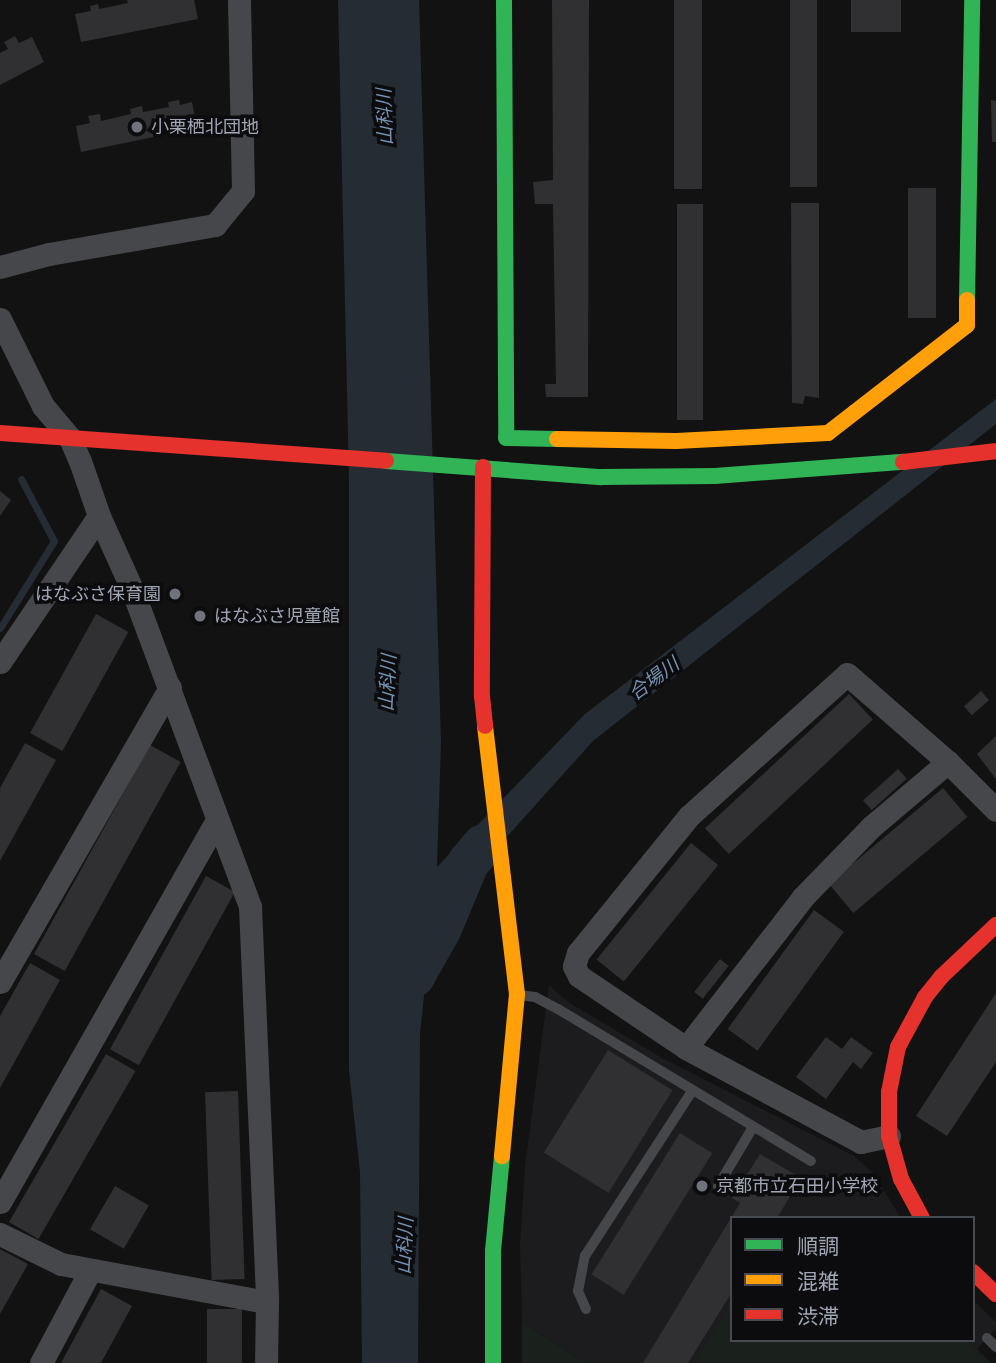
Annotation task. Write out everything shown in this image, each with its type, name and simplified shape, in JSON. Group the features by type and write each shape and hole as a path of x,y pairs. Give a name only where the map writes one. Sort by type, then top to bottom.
{"street":[{"path":"0,267 49,254 215,225 243,191 239,0"},
{"path":"504,0 506,438 676,441 828,433 967,325 972,0"},
{"path":"0,319 43,406 70,438 170,688 250,907 267,1302 266,1363"},
{"path":"0,433 601,477 715,475 864,466 988,452"},
{"path":"482,467 482,696 517,994 493,1251 493,1363"},
{"path":"0,662 99,516"},
{"path":"889,1136 861,1142 686,1048 579,976 574,966 578,953 688,816 847,674 948,762 996,810"},
{"path":"0,982 170,688"},
{"path":"686,1048 803,897 871,827 948,762"},
{"path":"0,1202 217,820"},
{"path":"921,1216 901,1179 889,1136 890,1093 898,1047 912,1017 941,977 996,925"},
{"path":"0,1234 61,1264 267,1302"},
{"path":"41,1363 90,1271"},
{"path":"975,1274 996,1293"}],"lane":[{"path":"517,994 535,998 558,1009 811,1161"},
{"path":"586,1309 578,1291 585,1256 692,1091"},
{"path":"718,1186 753,1127"},
{"path":"987,1338 996,1347"}],"shaded area":[{"name":"京都市立石田小学校","path":"549,985 568,1002 662,1058 854,1156 873,1173 900,1216 730,1216 730,1342 975,1342 975,1302 996,1322 996,1329 977,1349 991,1363 585,1363 522,1322 520,1244 525,1166"},
{"path":"730,1305 730,1342 969,1342 985,1363 695,1363"},
{"path":"522,1322 585,1363 522,1363"}],"water":[{"name":"山科川","path":"338,0 419,0 441,742 437,867 585,714 996,399 996,424 593,741 432,920 420,1034 418,1363 362,1363 360,1172 349,1071 349,479"}],"building":[{"path":"127,0 194,0 198,19 81,42 75,14 91,11 90,6 98,4 99,9 128,3"},
{"path":"552,0 589,0 588,397 546,397 545,384 556,384 553,204 535,204 533,182 553,180"},
{"path":"674,0 702,0 702,189 674,189"},
{"path":"790,0 817,0 817,187 790,187"},
{"path":"851,0 901,0 901,32 851,32"},
{"path":"15,36 19,43 32,37 44,62 0,85 0,53 8,49 4,42"},
{"name":"小栗栖北団地","path":"179,100 180,105 192,102 197,128 81,152 76,126 90,123 88,116 100,114 101,121 131,114 130,109 142,106 143,112 169,107 168,102"},
{"path":"991,100 996,101 996,142 992,142"},
{"path":"908,188 936,188 936,318 908,318"},
{"path":"791,203 819,203 819,398 805,396 803,404 792,403"},
{"path":"677,204 703,204 703,420 677,420"},
{"path":"0,491 11,500 0,516"},
{"path":"96,614 128,632 62,751 30,733"},
{"path":"981,691 989,700 972,715 964,706"},
{"path":"849,694 873,720 729,854 705,828"},
{"path":"996,736 996,779 977,754"},
{"path":"25,743 56,760 0,861 0,788"},
{"path":"150,745 181,762 65,971 34,954"},
{"path":"898,769 907,779 872,810 863,800"},
{"path":"943,788 967,817 853,913 829,884"},
{"path":"691,843 718,865 624,982 597,960"},
{"path":"206,876 235,892 139,1065 110,1049"},
{"path":"814,910 844,932 758,1051 728,1029"},
{"path":"720,959 729,966 703,999 694,992"},
{"path":"30,963 60,980 0,1088 0,1016"},
{"path":"996,993 996,1062 947,1136 916,1116"},
{"path":"826,1037 842,1049 851,1037 873,1053 861,1069 853,1062 826,1099 796,1077"},
{"path":"608,1050 672,1090 608,1193 544,1153"},
{"path":"106,1054 135,1071 38,1239 9,1222"},
{"path":"238,1091 245,1279 212,1280 205,1092"},
{"path":"680,1133 712,1153 624,1295 592,1275"},
{"path":"760,1154 801,1178 778,1216 732,1216 740,1203 732,1198"},
{"path":"115,1186 149,1206 124,1249 90,1229"},
{"path":"730,1219 730,1295 688,1363 643,1363"},
{"path":"0,1249 28,1264 0,1314"},
{"path":"101,1289 132,1306 101,1363 61,1363"},
{"path":"207,1309 242,1309 242,1363 207,1363"}],"waterway":[{"path":"0,628 54,541 21,479"},
{"name":"合場川","path":"389,988 414,976 441,928 468,863 483,845"}],"traffic: fast":[{"path":"504,0 506,438 557,439"},
{"path":"967,300 972,0"},
{"path":"386,461 601,477 715,476 903,462"},
{"path":"493,1363 493,1251 502,1156"}],"traffic: slow":[{"path":"557,439 676,441 828,433 967,325 967,300"},
{"path":"485,726 517,994 502,1156"}],"traffic: jam":[{"path":"0,433 386,461"},
{"path":"903,462 996,451"},
{"path":"483,467 482,696 485,726"},
{"path":"921,1216 901,1179 889,1136 889,1092 898,1047 925,997 941,977 996,925"},
{"path":"975,1274 996,1294"}],"place":[{"name":"小栗栖北団地","path":"137,127"},
{"name":"はなぶさ保育園","path":"175,594"},
{"name":"はなぶさ児童館","path":"200,616"},
{"name":"京都市立石田小学校","path":"702,1186"}]}
